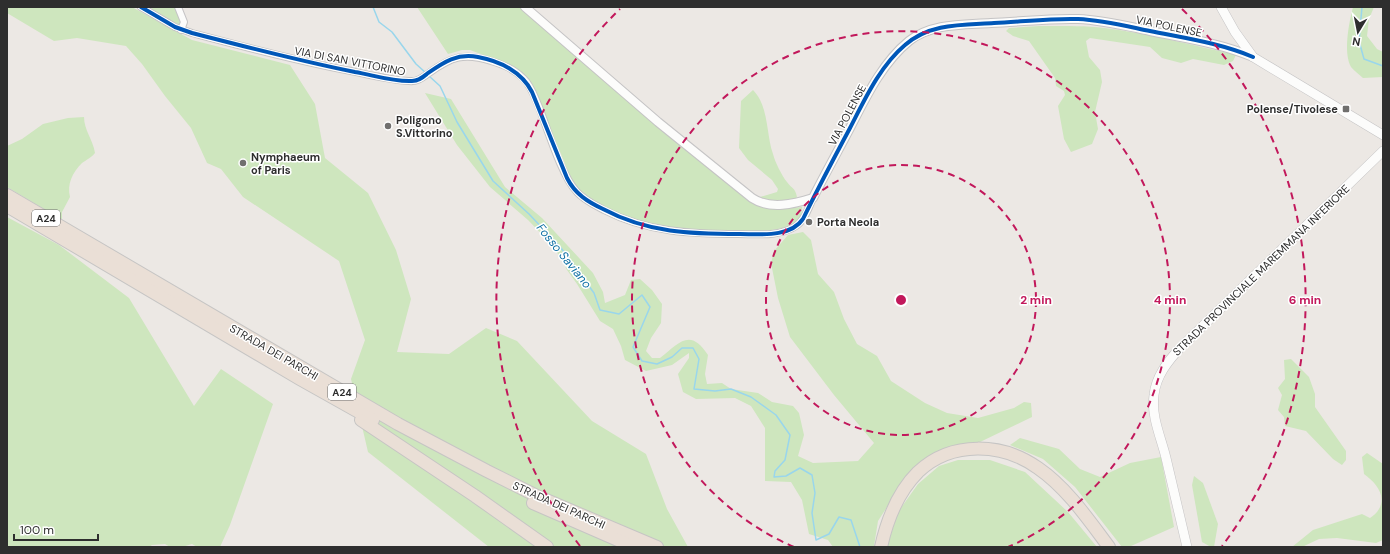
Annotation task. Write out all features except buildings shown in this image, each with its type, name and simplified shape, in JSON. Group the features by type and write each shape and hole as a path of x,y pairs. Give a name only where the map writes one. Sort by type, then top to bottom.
{"highway":[{"name":"STRADA DEI PARCHI","path":"7,195 84,246 300,379 383,426 477,476 537,505 607,531 657,547"},
{"name":"STRADA DEI PARCHI","path":"7,206 84,246 404,428 607,531 634,547"},
{"path":"300,379 470,492 546,547"},
{"path":"881,546 894,508 915,476 927,465 944,456 961,450 979,448 1011,453 1044,472 1068,494 1109,547"}],"main road":[{"path":"1221,7 1235,32 1253,57"},
{"name":"VIA POLENSE","path":"1253,57 1383,135"},
{"name":"STRADA PROVINCIALE MAREMMANA INFERIORE","path":"1187,547 1166,456 1155,419 1154,395 1160,375 1169,360 1180,348 1383,151"}],"street":[{"name":"VIA DI SAN VITTORINO","path":"141,7 181,30 324,66 399,80 418,80 436,67 452,58 460,56 472,56 494,61 520,75 527,82 562,168 580,196 609,213 633,222 667,231 691,233 772,234 788,230 797,225 803,219 813,198"},
{"path":"178,7 184,22 181,30"},
{"path":"525,7 658,122 754,199 766,204 782,205 795,204 813,198"},
{"name":"VIA POLENSE","path":"813,198 862,104 886,66 905,44 928,30 956,25 1088,20 1112,23 1193,39 1238,51 1253,57"}],"green space":[{"path":"7,7 132,7 192,40 290,65 315,104 325,158 368,193 396,250 411,299 397,352 449,354 486,328 517,341 592,421 646,454 667,509 688,547 489,547 368,452 351,379 365,340 339,261 243,197 221,169 207,163 191,128 142,64 126,46 77,38 54,41 7,13"},
{"path":"149,7 175,7 182,22 180,25 170,21"},
{"path":"417,7 521,7 657,124 751,202 776,208 802,207 800,218 795,223 784,228 748,232 703,231 651,225 618,215 607,209 587,197 572,181 535,91 505,63 470,50 462,50 448,54"},
{"path":"1353,7 1374,7 1369,19 1367,36 1377,49 1383,52 1383,77 1363,78 1351,67 1347,54 1347,46 1348,29"},
{"path":"1039,26 1109,28 1163,38 1236,55 1233,61 1224,65 1193,59 1181,63 1162,58 1150,47 1090,38 1086,41 1089,57 1100,70 1102,82 1095,112 1098,129 1092,144 1071,152 1064,139 1058,106 1065,95 1064,91 1056,86 1055,78 1029,41 1013,36 1006,31 1009,28"},
{"path":"753,90 765,112 775,161 783,176 796,194 797,197 792,202 760,200 760,197 777,192 778,189 772,180 748,160 739,148 741,101"},
{"path":"425,93 451,99 505,187 542,218 593,273 603,292 605,303 625,295 631,280 640,279 652,290 662,304 661,323 651,338 646,351 652,358 660,358 684,340 696,342 702,346 708,355 705,374 707,384 722,383 731,389 758,393 772,402 793,406 799,413 804,435 798,456 813,463 858,461 874,443 834,395 790,337 778,298 771,263 774,251 788,235 803,232 811,240 818,274 834,292 844,319 857,344 877,356 891,381 925,403 947,413 978,418 1014,408 1024,402 1031,403 1032,417 980,442 943,449 920,462 900,487 878,521 874,546 887,547 833,547 828,540 809,534 802,500 791,482 765,481 765,428 751,406 735,398 696,399 683,392 678,374 689,358 689,353 672,365 646,371 625,360 621,346 613,329 600,321 554,247 528,220 490,187 457,145"},
{"path":"84,117 85,126 95,153 82,163 75,171 71,179 69,188 70,197 62,212 62,220 7,187 7,146 22,139 43,124 68,118"},
{"path":"7,217 59,245 129,298 194,406 221,369 273,404 230,525 220,547 197,547 192,544 182,547 170,547 165,544 152,545 149,547 7,547"},
{"path":"1291,359 1309,377 1315,394 1315,407 1346,451 1346,460 1342,465 1333,459 1306,431 1285,426 1284,417 1278,410 1282,395 1278,388 1285,379 1284,360"},
{"path":"1020,438 1059,449 1080,469 1100,477 1130,463 1161,457 1174,527 1131,546 1122,547 1075,487 1043,459 1010,445"},
{"path":"1367,453 1383,464 1383,540 1376,543 1337,538 1319,539 1302,547 1292,547 1313,530 1362,514 1370,518 1377,512 1382,499 1379,489 1364,474 1362,457"},
{"path":"958,460 990,460 1025,472 1068,512 1097,547 887,547 898,512 918,484 939,466"},
{"path":"1194,476 1203,483 1218,524 1214,547 1202,542 1192,485"}],"waterway":[{"name":"Fosso Saviano","path":"373,7 379,22 392,32 416,64 426,73"},
{"path":"1362,7 1359,41 1364,59 1383,66"},
{"name":"Fosso Saviano","path":"429,76 440,86 457,122 493,181 529,214 561,248 594,293 600,310 619,314 642,295 650,307 633,347 642,361 657,364 672,357 682,348 693,348 699,359 694,389 715,391 731,389 751,397 776,415 790,435 785,460 775,471 774,477 786,476 800,468 812,475 815,493 812,513 816,540 829,534 839,517 851,520 860,547"}],"cycle path":[{"path":"141,7 175,27 192,33 293,59 390,79 405,81 417,80 445,62 457,57 470,56 494,61 510,68 528,85 567,178 570,184 582,197 603,209 636,223 670,230 704,233 774,234 797,225 803,219 861,106 888,63 905,45 915,38 936,29 947,26 970,24 1078,19 1114,24 1202,41 1253,57"}],"place":[{"name":"Polense/Tivolese","path":"1346,109"},
{"name":"Poligono S.Vittorino","path":"388,126"},
{"name":"Nymphaeum of Paris","path":"243,163"},
{"name":"Porta Neola","path":"809,222"}]}
